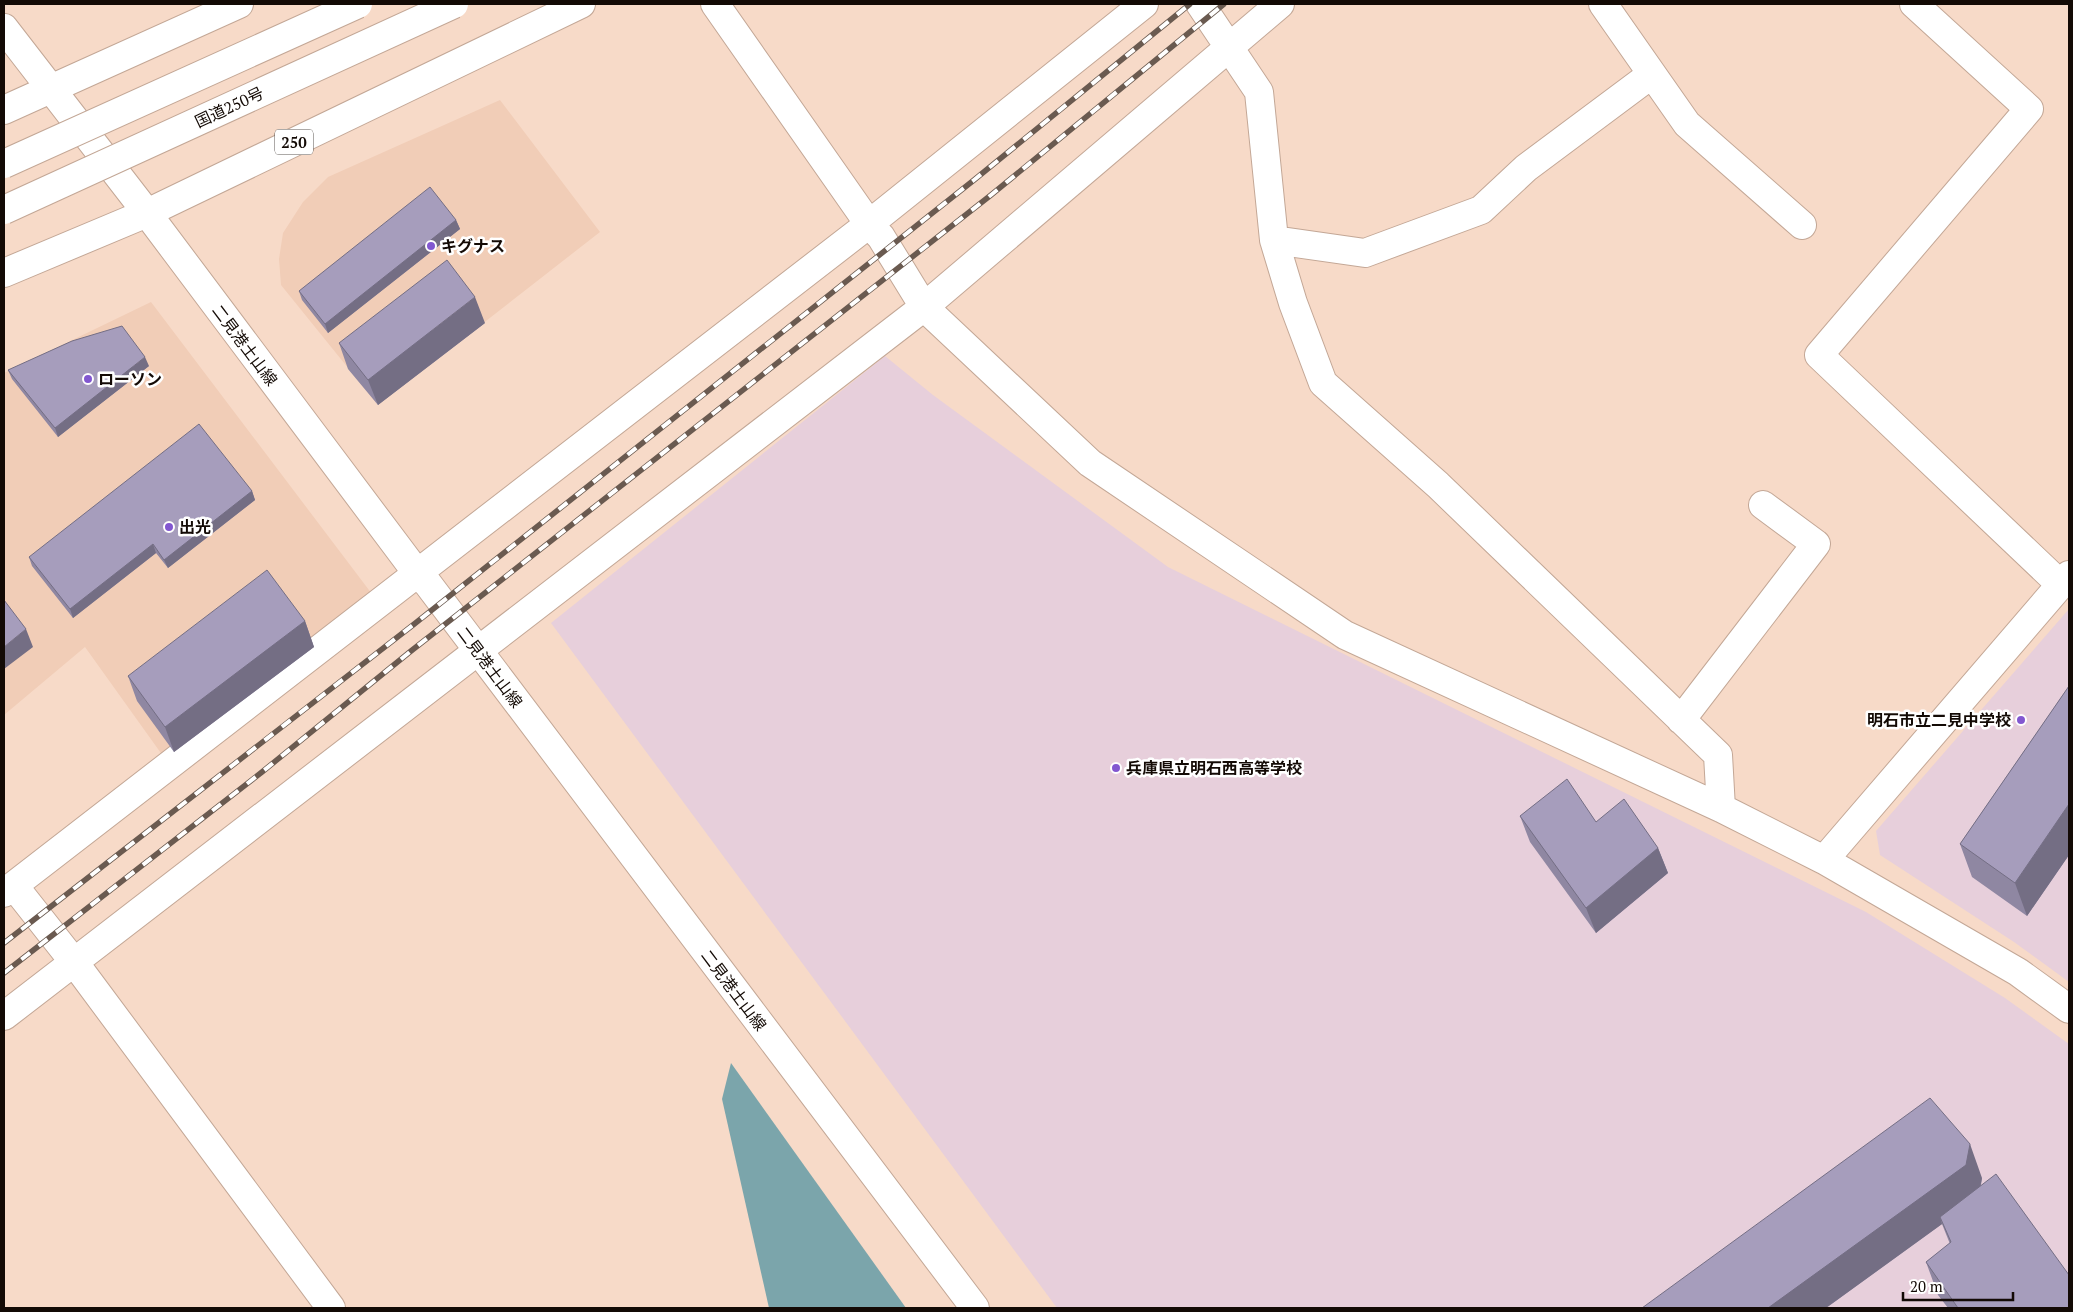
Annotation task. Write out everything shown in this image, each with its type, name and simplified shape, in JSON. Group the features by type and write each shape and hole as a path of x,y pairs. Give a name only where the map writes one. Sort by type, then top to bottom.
{"main road":[{"path":"4,110 239,4"},
{"path":"4,164 358,4"},
{"name":"国道250号","path":"4,210 454,4"},
{"name":"250","path":"4,273 147,213 581,4"},
{"path":"715,4 869,224 881,237 924,307 1090,463 1345,635 1721,808 1824,860 2018,972 2069,1010"},
{"path":"330,1308 74,962 9,889 869,224 1144,4"},
{"path":"1200,4 1259,92 1274,240 1293,303 1324,383 1438,485 1718,755 1721,808"},
{"path":"4,1016 924,307 1280,4"},
{"path":"1603,4 1687,124 1802,225"},
{"path":"1824,860 2065,580 1819,355 2029,108 1914,4"},
{"name":"二見港土山線","path":"4,28 147,213 417,573 428,584 975,1308"},
{"path":"1274,240 1366,253 1481,210 1526,168 1652,74"},
{"path":"1681,720 1816,544 1763,505"}],"shaded area":[{"name":"キグナス","path":"500,100 600,232 378,405 281,285 279,259 283,233 303,202 328,177"},
{"path":"151,302 372,594 163,756 85,647 4,715 4,373"},
{"name":"兵庫県立明石西高等学校","path":"885,356 933,395 1168,567 1866,912 2005,998 2069,1044 2069,1308 1057,1308 551,623"},
{"name":"明石市立二見中学校","path":"2069,609 2069,982 2014,942 1880,855 1876,831"}],"water":[{"path":"731,1063 906,1308 769,1308 722,1099"}],"building":[{"path":"430,187 456,220 325,324 299,291"},
{"path":"447,260 475,297 368,380 339,343"},
{"path":"122,326 145,357 55,428 8,370 72,341"},
{"path":"199,424 252,491 164,560 153,544 70,609 29,557"},
{"path":"267,570 305,621 165,727 128,676"},
{"path":"4,600 26,629 4,647"},
{"path":"2069,686 2069,804 2015,883 1960,844"},
{"path":"1567,779 1596,822 1624,799 1658,848 1586,908 1520,816"},
{"path":"1930,1098 1970,1144 1966,1165 1768,1308 1642,1308"},
{"path":"1996,1174 2069,1275 2069,1308 1958,1308 1926,1262 1951,1242 1940,1217"}],"railway":[{"path":"4,943 413,625 974,180 1190,4"},
{"path":"4,973 262,772 411,651 991,195 1224,4"}],"place":[{"name":"キグナス","path":"431,246"},
{"name":"ローソン","path":"88,379"},
{"name":"出光","path":"169,527"},
{"name":"明石市立二見中学校","path":"2021,720"},
{"name":"兵庫県立明石西高等学校","path":"1116,768"}]}
